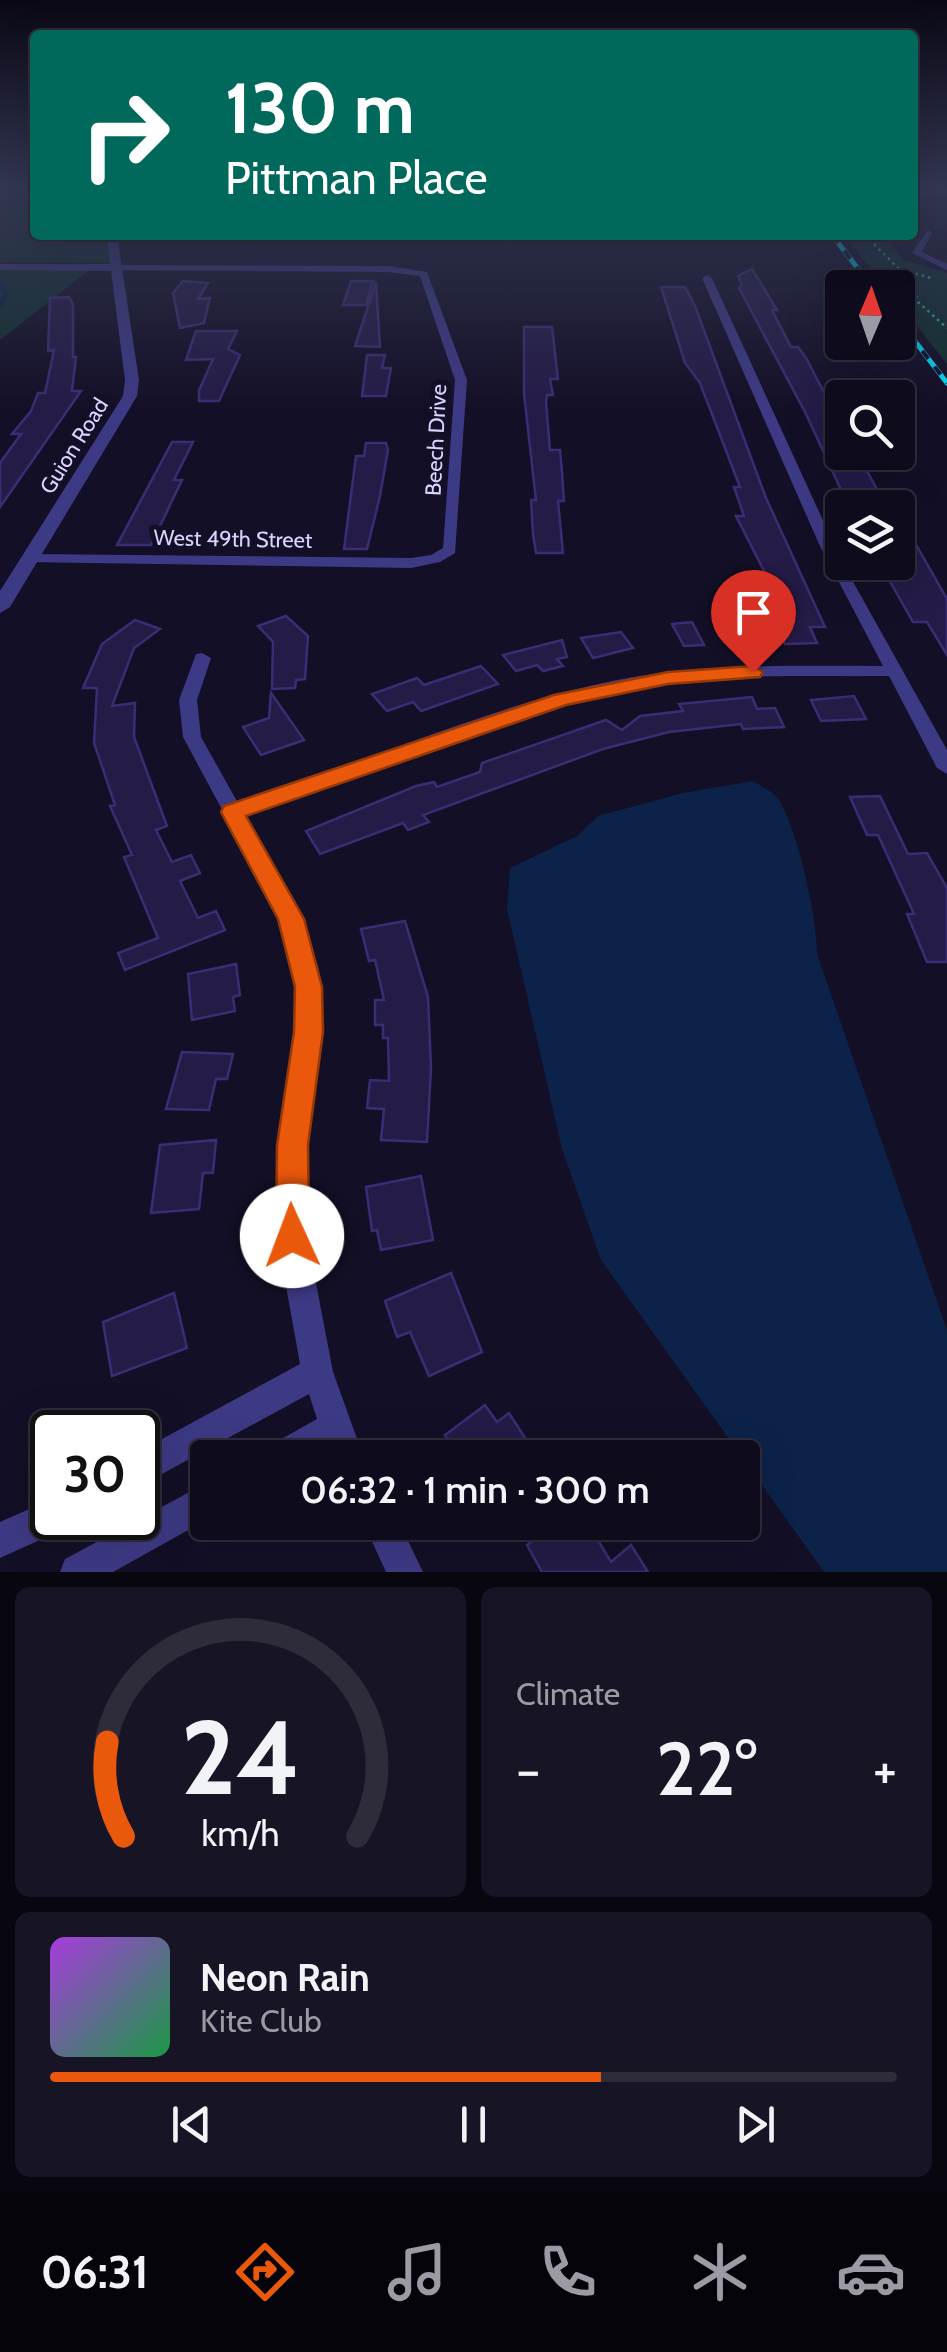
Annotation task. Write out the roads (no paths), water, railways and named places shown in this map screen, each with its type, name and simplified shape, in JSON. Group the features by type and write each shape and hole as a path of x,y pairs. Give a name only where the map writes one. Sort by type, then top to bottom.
{"street":[{"name":"Guion Road","path":"0,606 130,396 132,380 117,263"},
{"path":"0,268 118,268"},
{"name":"Beech Drive","path":"118,268 413,270 424,274 462,389 450,550 435,559"},
{"path":"707,278 826,540 947,768"},
{"name":"West 49th Street","path":"30,559 410,563 435,559"},
{"path":"202,658 189,694 189,724 198,750 287,910 306,966 309,1032 293,1145 290,1206 296,1268 317,1372 340,1440"},
{"path":"232,812 548,704 614,686 715,673 895,670"},
{"path":"160,1458 317,1372"},
{"path":"78,1572 190,1509"},
{"path":"0,1540 30,1527"},
{"path":"389,1540 406,1572"}],"water":[{"path":"753,781 777,797 793,831 810,898 817,954 947,1330 947,1572 824,1572 760,1482 760,1440 730,1440 601,1260 562,1149 507,909 510,868 577,836 598,816 683,793"}],"waterway":[{"path":"0,281 6,294 0,306"}],"railway":[{"path":"854,263 859,270"},
{"path":"915,341 947,383"}]}
